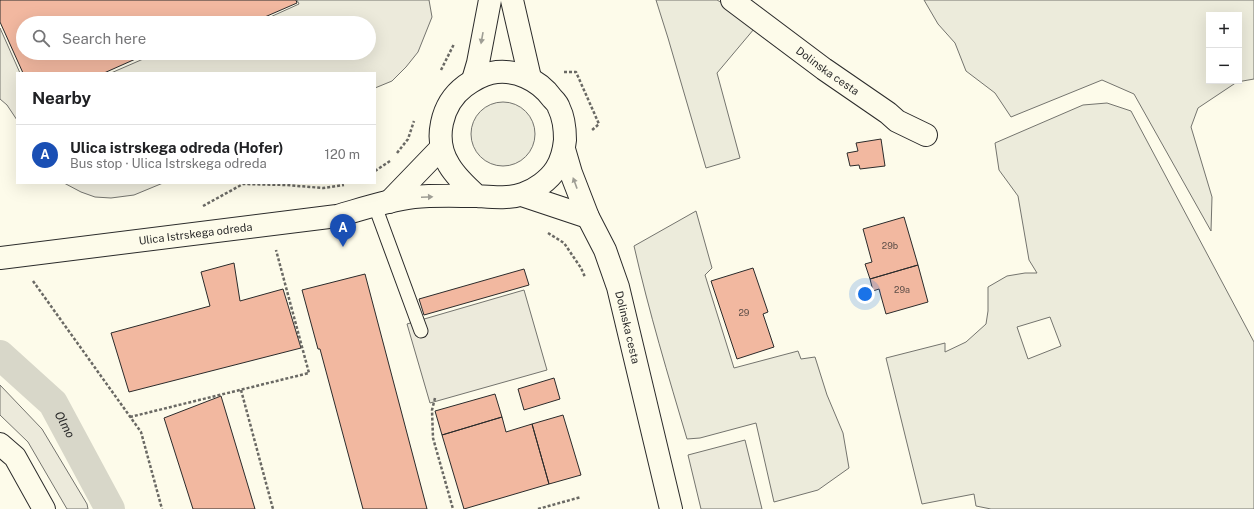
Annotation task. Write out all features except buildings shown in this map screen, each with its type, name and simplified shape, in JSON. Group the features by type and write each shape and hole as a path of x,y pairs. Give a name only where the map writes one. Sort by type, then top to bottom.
{"street":[{"path":"473,80 478,63 490,0"},
{"path":"512,0 530,78"},
{"name":"Dolinska cesta","path":"732,0 824,69 888,112 897,121 926,135"},
{"path":"382,204 414,197 477,196 501,198 522,194 541,184 556,169 564,149 565,127 559,107 546,90 530,78 512,72 492,73 473,80 458,92 446,108 441,127 441,148 449,165 462,182 477,196"},
{"path":"382,204 441,148"},
{"name":"Dolinska cesta","path":"564,149 571,173 588,217 605,250 618,287 671,509"},
{"path":"522,194 588,217"},
{"name":"Ulica Istrskega odreda","path":"8,257 338,216 382,204"},
{"path":"0,444 15,457 44,509"}],"lane":[{"path":"382,204 422,332"}],"path":[{"path":"376,170 394,158"},
{"path":"130,417 309,373 269,225"},
{"path":"544,230 564,243 587,282"},
{"path":"8,257 141,432 162,509"},
{"path":"241,390 274,509"},
{"path":"435,398 432,410 433,438 453,509"},
{"path":"538,509 581,497"}],"shaded area":[{"path":"297,0 429,0 432,17 418,52 392,81 376,88 376,72 113,72 141,60 376,60 376,16 272,16 299,4"},
{"path":"656,0 717,0 726,5 754,29 717,73 740,158 706,168"},
{"path":"924,0 1254,0 1254,79 1242,81 1242,12 1206,12 1206,84 1234,84 1198,108 1191,127 1212,197 1211,231 1134,94 1102,80 1011,117 995,93 966,71 955,43 938,24"},
{"path":"0,28 20,72 16,72 16,118 7,105 0,99"},
{"path":"503,102 515,105 526,111 532,122 535,134 532,146 526,157 515,163 503,166 491,163 480,157 474,146 471,134 474,122 480,111 491,105"},
{"path":"1107,103 1131,111 1254,342 1254,509 991,509 976,506 974,494 922,504 886,358 945,343 945,352 966,342 986,324 988,311 988,287 1007,276 1037,273 1029,260 1018,196 999,170 995,143 1083,105","holes":["1050,317 1061,346 1028,359 1017,327"]},
{"path":"66,184 161,184 134,195 111,198 95,197"},
{"path":"696,211 712,268 705,275 734,368 798,351 801,359 815,357 827,395 843,433 849,468 818,490 774,502 756,423 700,438 687,439 652,319 634,246"},
{"path":"524,290 547,370 430,403 407,324"},
{"path":"0,385 42,429 87,504 88,509 67,509 28,442 0,415"},
{"path":"745,440 762,509 701,509 688,455"}],"waterway":[{"name":"Olmo","path":"0,355 53,403 110,509"}],"place":[{"name":"Ulica istrskega odreda (Hofer)","path":"343,247"}]}
